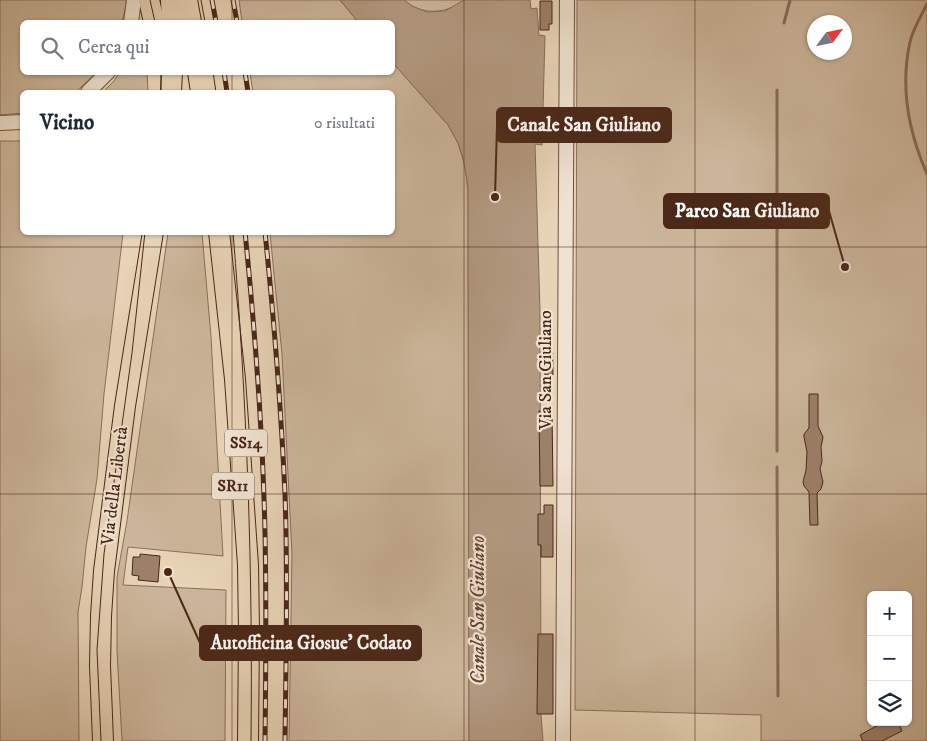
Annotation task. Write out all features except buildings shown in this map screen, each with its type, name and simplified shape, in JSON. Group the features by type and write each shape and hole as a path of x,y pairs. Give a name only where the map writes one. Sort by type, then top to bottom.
{"highway":[{"path":"149,0 154,20"},
{"path":"171,0 172,20"},
{"path":"187,0 191,20"},
{"path":"201,0 205,20"},
{"path":"160,75 160,90"},
{"path":"171,90 172,75"},
{"path":"198,75 201,90"},
{"path":"212,75 215,90"},
{"path":"133,353 143,235"},
{"name":"Via della Libertà","path":"103,741 101,713 101,616 104,571 133,353 142,308 153,235"},
{"name":"SR11","path":"215,235 229,388 232,453 237,693 236,741"},
{"name":"SR11","path":"220,235 235,379 248,565 248,741"},
{"name":"SS14","path":"232,235 240,321 248,478 248,565"}],"street":[{"path":"131,20 134,0"},
{"name":"Via San Giuliano","path":"562,741 567,0"},
{"path":"90,90 105,75"},
{"path":"0,123 20,122"}],"shaded area":[{"path":"0,0 126,0 122,20 20,20 20,75 94,75 78,90 20,90 20,113 0,115"},
{"path":"239,0 340,0 356,20 242,20"},
{"path":"404,0 464,0 450,8 426,11 418,9"},
{"path":"577,0 927,0 927,741 761,741 761,715 575,710"},
{"path":"395,65 448,125 458,143 465,166 468,191 469,741 289,741 292,554 282,354 270,235 395,235 395,90 253,90 250,75 395,75"},
{"path":"118,75 147,75 148,90 105,90"},
{"path":"0,141 20,141 20,235 123,235 104,394 97,479 78,612 79,741 0,741"},
{"path":"168,235 202,235 211,337 223,556 128,547 123,585 226,590 225,741 122,741 117,651 117,577 127,521"}],"water":[{"path":"340,0 404,0 412,6 427,12 445,11 464,0 530,0 531,9 537,8 539,35 545,36 542,145 535,144 540,311 541,715 543,741 469,741 468,186 463,158 458,143 448,125 395,65 395,20 356,20"}],"waterway":[{"path":"784,23 790,0"},
{"path":"927,4 911,37 906,76 906,93 911,126 927,174"},
{"path":"777,90 777,451"},
{"path":"777,467 778,696"}],"tram line":[{"path":"150,0 155,20"},
{"path":"201,0 205,20"},
{"path":"161,75 161,90"},
{"path":"213,75 216,90"},
{"path":"101,741 97,650 104,554 132,353 145,235"},
{"path":"233,235 242,359 248,487 251,741"}],"railway":[{"path":"212,0 216,20"},
{"path":"233,0 237,20"},
{"path":"224,75 227,90"},
{"path":"245,75 248,90"},
{"path":"245,235 257,365 263,465 266,589 265,741"},
{"path":"265,235 277,363 285,494 287,587 285,741"}],"place":[{"name":"Canale San Giuliano","path":"495,197"},
{"name":"Parco San Giuliano","path":"845,267"},
{"name":"Autofficina Giosue' Codato","path":"168,572"}]}
